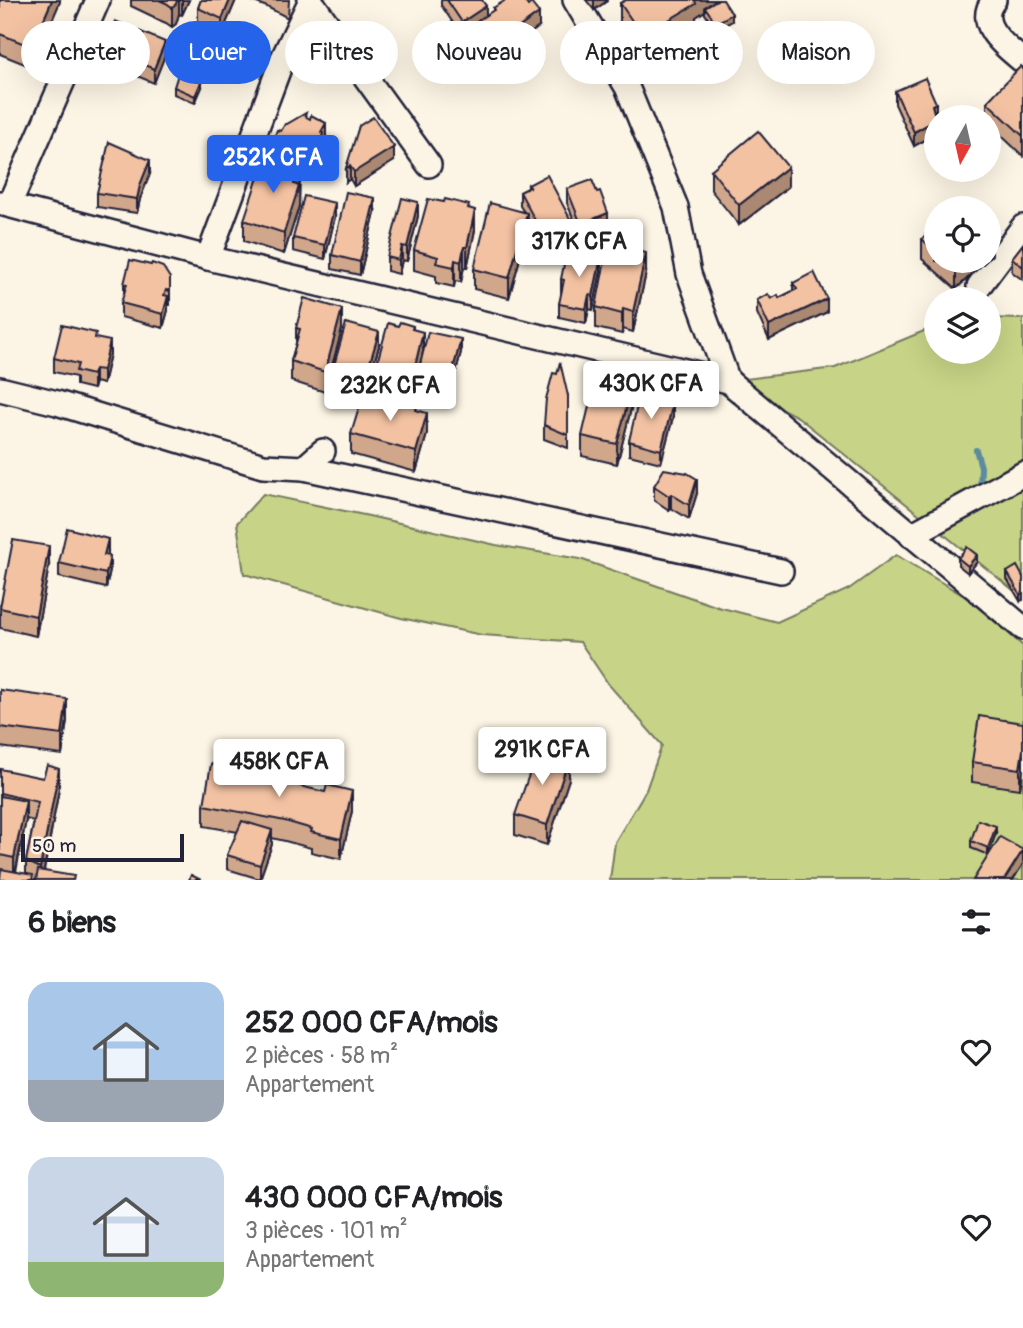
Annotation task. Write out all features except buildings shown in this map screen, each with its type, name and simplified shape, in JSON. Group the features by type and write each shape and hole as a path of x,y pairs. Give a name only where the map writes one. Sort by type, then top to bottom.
{"street":[{"path":"97,0 4,204 208,258 728,381 1023,628"},
{"path":"208,258 282,60 311,0 429,165"},
{"path":"575,0 627,87 676,207 690,274 728,381"},
{"path":"994,0 987,19 992,32 1023,61"},
{"path":"979,286 1023,227"},
{"path":"0,389 57,403 263,466 304,468 781,571"},
{"path":"304,468 323,451"},
{"path":"911,535 1023,474"}],"green space":[{"path":"1001,318 1023,319 1023,598 798,417 728,381 835,368 924,331 924,364 1001,364"},
{"path":"263,494 496,545 580,559 718,607 777,622 849,589 896,555 969,599 1023,646 1023,880 610,880 615,842 646,790 662,745 609,685 580,642 482,635 401,618 244,574 237,523"}],"waterway":[{"path":"976,450 981,467 980,490"}]}
